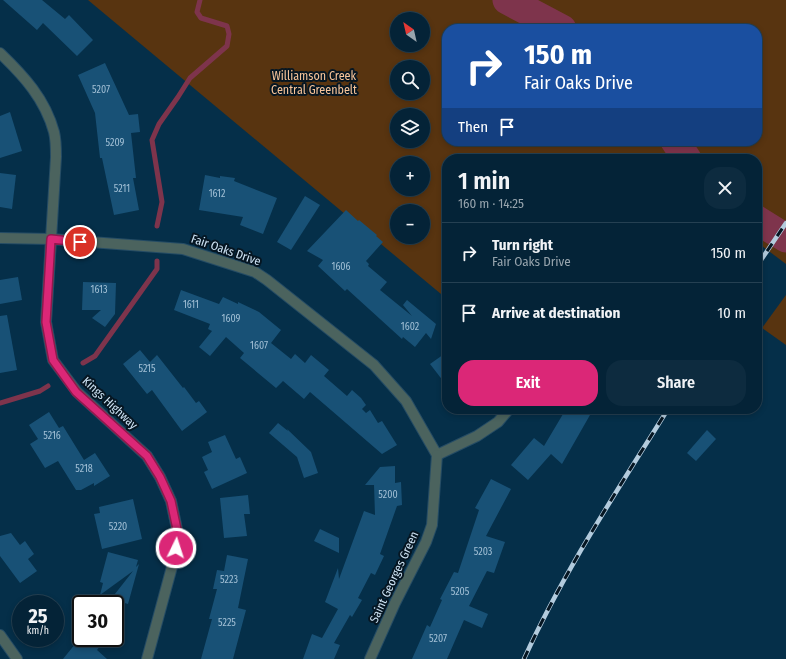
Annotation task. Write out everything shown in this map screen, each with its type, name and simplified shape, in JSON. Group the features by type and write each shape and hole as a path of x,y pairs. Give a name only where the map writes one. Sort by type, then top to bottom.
{"street":[{"name":"Kings Highway","path":"0,53 22,74 42,102 54,133 56,157 46,322 53,360 76,392 147,456 160,477 171,501 178,534 173,563 147,659"},
{"name":"Fair Oaks Drive","path":"0,238 51,239 182,249 255,272 374,365 406,401 437,455"},
{"path":"437,455 477,436 498,422 505,414"},
{"name":"Saint Georges Green","path":"370,659 395,603 426,542 432,526 437,455"},
{"path":"0,635 17,659"}],"green space":[{"name":"Williamson Creek Central Greenbelt","path":"88,0 786,0 786,264 762,246 762,154 442,154 442,295"},
{"path":"786,295 786,345 762,328"}],"building":[{"path":"3,0 42,0 65,19 69,15 93,40 77,56 43,23 37,30"},
{"path":"105,63 129,115 138,114 140,132 131,133 136,178 133,178 139,210 114,215 102,158 100,158 95,113 78,75"},
{"path":"10,112 22,151 0,158 0,116"},
{"path":"0,173 16,175 12,209 0,207"},
{"path":"205,175 220,178 220,176 235,178 234,181 277,198 263,234 240,225 243,217 199,210"},
{"path":"305,196 320,205 291,250 277,242"},
{"path":"346,210 377,235 376,236 383,242 366,261 369,264 368,266 387,282 380,290 412,316 403,305 407,300 436,324 431,339 426,333 415,347 403,337 402,339 347,289 345,291 318,266 323,260 307,251"},
{"path":"18,277 22,300 0,304 0,280"},
{"path":"83,282 116,283 115,314 105,327 92,318 101,310 82,310"},
{"path":"181,290 219,304 223,297 259,312 281,330 271,343 291,359 295,354 305,363 311,355 329,370 324,376 347,396 352,390 361,398 366,405 362,409 366,413 370,410 378,423 382,421 397,445 382,454 310,392 304,399 283,381 276,388 240,358 244,353 226,337 210,356 199,347 212,331 208,329 210,324 174,310"},
{"path":"7,315 17,370 0,373 0,316"},
{"path":"140,350 150,362 157,355 196,403 199,401 207,412 182,431 152,390 147,394 123,364"},
{"path":"442,356 442,380 430,364"},
{"path":"49,412 59,428 63,426 84,460 95,453 110,476 94,486 94,483 81,490 76,490 58,461 45,468 30,444 38,439 29,425"},
{"path":"563,414 590,415 562,464 551,454 528,480 511,465 534,438 544,446"},
{"path":"278,423 288,431 287,429 311,452 318,473 304,478 297,457 269,433"},
{"path":"707,430 716,439 696,461 687,453"},
{"path":"225,435 236,459 240,457 247,473 212,489 204,472 208,470 202,457 212,452 208,442"},
{"path":"395,466 395,483 401,482 402,505 397,506 380,554 384,556 375,575 371,573 358,598 362,600 352,617 350,615 334,643 340,645 334,659 303,659 312,634 322,638 338,609 325,602 338,568 339,579 364,511 375,515 374,485 365,485 380,467"},
{"path":"491,479 511,489 486,536 505,542 494,573 487,571 469,606 488,614 482,628 464,620 447,659 412,659 427,625 430,627 442,600 440,599 454,572 458,573 479,510 475,508"},
{"path":"248,495 250,514 244,514 247,536 224,538 220,498"},
{"path":"133,499 142,539 102,549 94,514 100,513 99,507"},
{"path":"320,529 339,538 339,553 314,541"},
{"path":"11,533 20,545 25,541 34,554 28,559 37,571 20,583 0,556 0,536"},
{"path":"108,552 138,560 136,567 139,564 128,604 124,603 124,595 114,595 133,571 100,595 103,583 100,582"},
{"path":"227,555 248,559 238,608 246,610 233,659 201,659 212,619 209,619 217,589 213,589 217,570 224,571"},
{"path":"73,647 99,647 97,650 107,659 63,659"}],"waterway":[{"path":"157,226 162,202 152,140 159,124 190,78 227,46 229,34 227,26 201,18 197,12 200,0"},
{"path":"507,0 553,24"},
{"path":"678,146 684,154"},
{"path":"762,223 786,238"},
{"path":"83,363 95,356 157,269 157,261"},
{"path":"0,403 40,391 48,386"}],"railway":[{"path":"762,259 786,223"},
{"path":"524,659 556,594 665,414"}],"route":[{"path":"80,242 51,239 46,322 53,360 76,392 147,456 160,477 171,501 178,534 176,548"}]}
